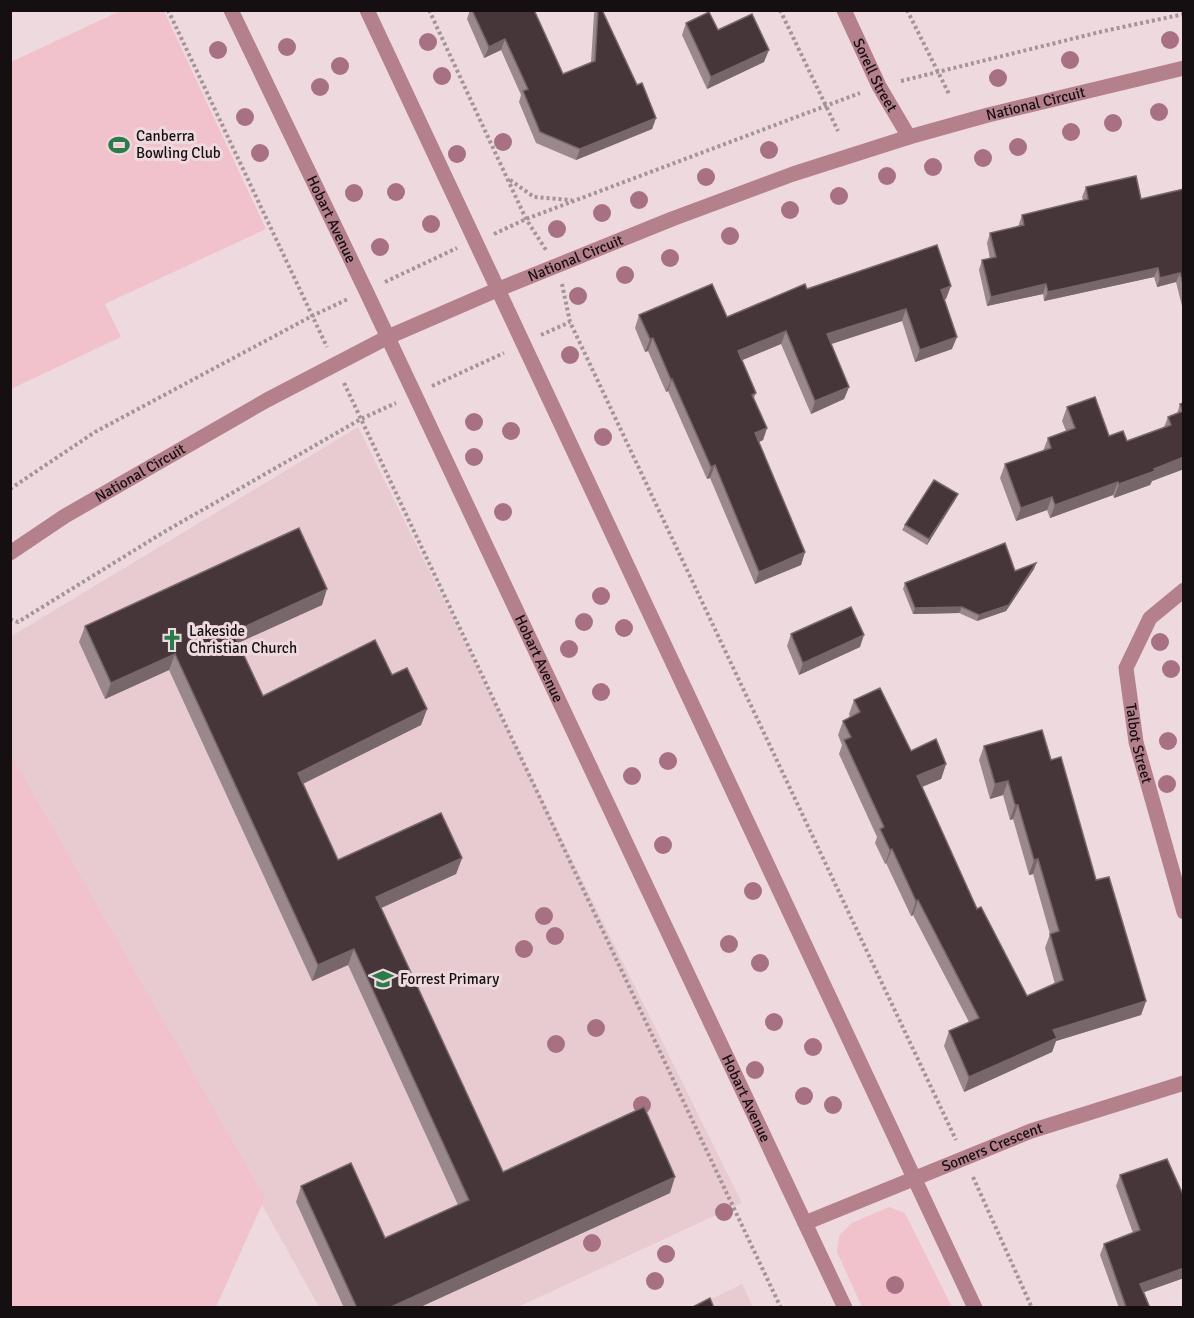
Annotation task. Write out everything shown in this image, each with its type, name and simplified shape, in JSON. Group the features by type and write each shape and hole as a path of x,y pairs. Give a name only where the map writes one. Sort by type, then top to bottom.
{"street":[{"name":"Hobart Avenue","path":"231,10 388,337 845,1308"},
{"path":"367,10 975,1308"},
{"name":"Sorell Street","path":"844,10 879,86 909,137"},
{"name":"National Circuit","path":"10,553 64,516 267,400 388,337 499,289 672,219 782,178 909,137 988,115 1184,68"},
{"name":"Talbot Street","path":"1184,590 1150,618 1126,668 1136,742 1184,912"},
{"name":"Somers Crescent","path":"806,1223 1031,1131 1184,1083"}],"path":[{"path":"168,10 328,350"},
{"path":"429,10 526,219 545,248"},
{"path":"780,10 838,131"},
{"path":"908,10 949,94"},
{"path":"492,236 526,219 879,86 1104,31 1184,14"},
{"path":"507,177 521,190 534,196 576,200"},
{"path":"379,285 460,247"},
{"path":"563,287 570,322 964,1158 1032,1308"},
{"path":"10,489 95,432 312,316 345,301"},
{"path":"546,333 570,322"},
{"path":"428,388 504,352"},
{"path":"348,392 781,1308"},
{"path":"10,619 18,622 164,532 361,419 389,406"}],"shaded area":[{"name":"Canberra Bowling Club","path":"120,11 164,11 266,229 105,304 121,337 11,389 11,62"},
{"name":"Forrest Primary","path":"358,427 742,1203 518,1307 319,1307 11,755 10,637"},
{"path":"10,753 265,1198 216,1307 11,1307"},
{"path":"889,1207 905,1213 952,1307 862,1307 837,1252 839,1236 852,1223"},
{"path":"742,1284 753,1307 693,1308"}],"building":[{"path":"472,10 534,10 563,74 595,61 598,10 602,10 637,85 642,83 656,118 580,149 540,132 523,91 528,89 505,39 489,47"},
{"path":"709,12 718,30 752,14 769,50 711,77 686,23"},
{"path":"1136,176 1141,199 1184,189 1184,289 1180,273 1160,278 1158,268 1048,292 1046,284 991,297 982,260 996,257 990,233 1024,225 1022,215 1088,199 1086,187"},
{"path":"937,245 951,286 941,290 957,337 920,350 906,309 827,334 849,387 815,401 786,331 738,351 756,393 752,395 767,428 755,433 805,552 759,572 715,465 711,467 653,338 650,339 639,315 712,284 727,317 805,284 807,289"},
{"path":"1095,397 1109,436 1123,431 1127,441 1171,425 1168,417 1183,411 1180,404 1184,403 1184,457 1154,469 1155,471 1055,505 1052,497 1021,508 1005,464 1051,448 1048,438 1075,428 1067,407"},
{"path":"934,480 958,494 929,539 905,525"},
{"path":"299,528 327,589 233,632 263,696 375,640 392,675 407,668 427,709 298,773 338,860 441,813 462,858 376,897 503,1172 644,1107 675,1177 389,1308 357,1308 301,1186 351,1163 385,1238 469,1200 354,949 318,965 175,654 111,683 85,626"},
{"path":"1005,543 1015,571 1036,563 1009,605 979,615 962,607 915,608 905,583"},
{"path":"851,607 864,635 803,663 791,634"},
{"path":"880,688 911,751 936,739 946,764 917,776 977,909 981,907 1027,996 1063,980 1050,934 1059,931 1038,859 1034,860 1018,805 1015,805 1008,781 995,784 984,746 1042,730 1051,760 1061,757 1096,880 1109,877 1146,1001 1053,1030 1057,1038 969,1077 949,1031 979,1018 918,900 916,901 892,849 890,850 880,829 884,827 844,740 851,737 843,721 860,712 854,700"},
{"path":"1167,1159 1184,1197 1184,1268 1140,1284 1150,1308 1125,1308 1104,1244 1140,1230 1120,1175"},
{"path":"710,1298 714,1308 691,1308"}],"place":[{"name":"Canberra Bowling Club","path":"119,145"},
{"name":"Lakeside Christian Church","path":"172,640"},
{"name":"Forrest Primary","path":"383,979"}]}
